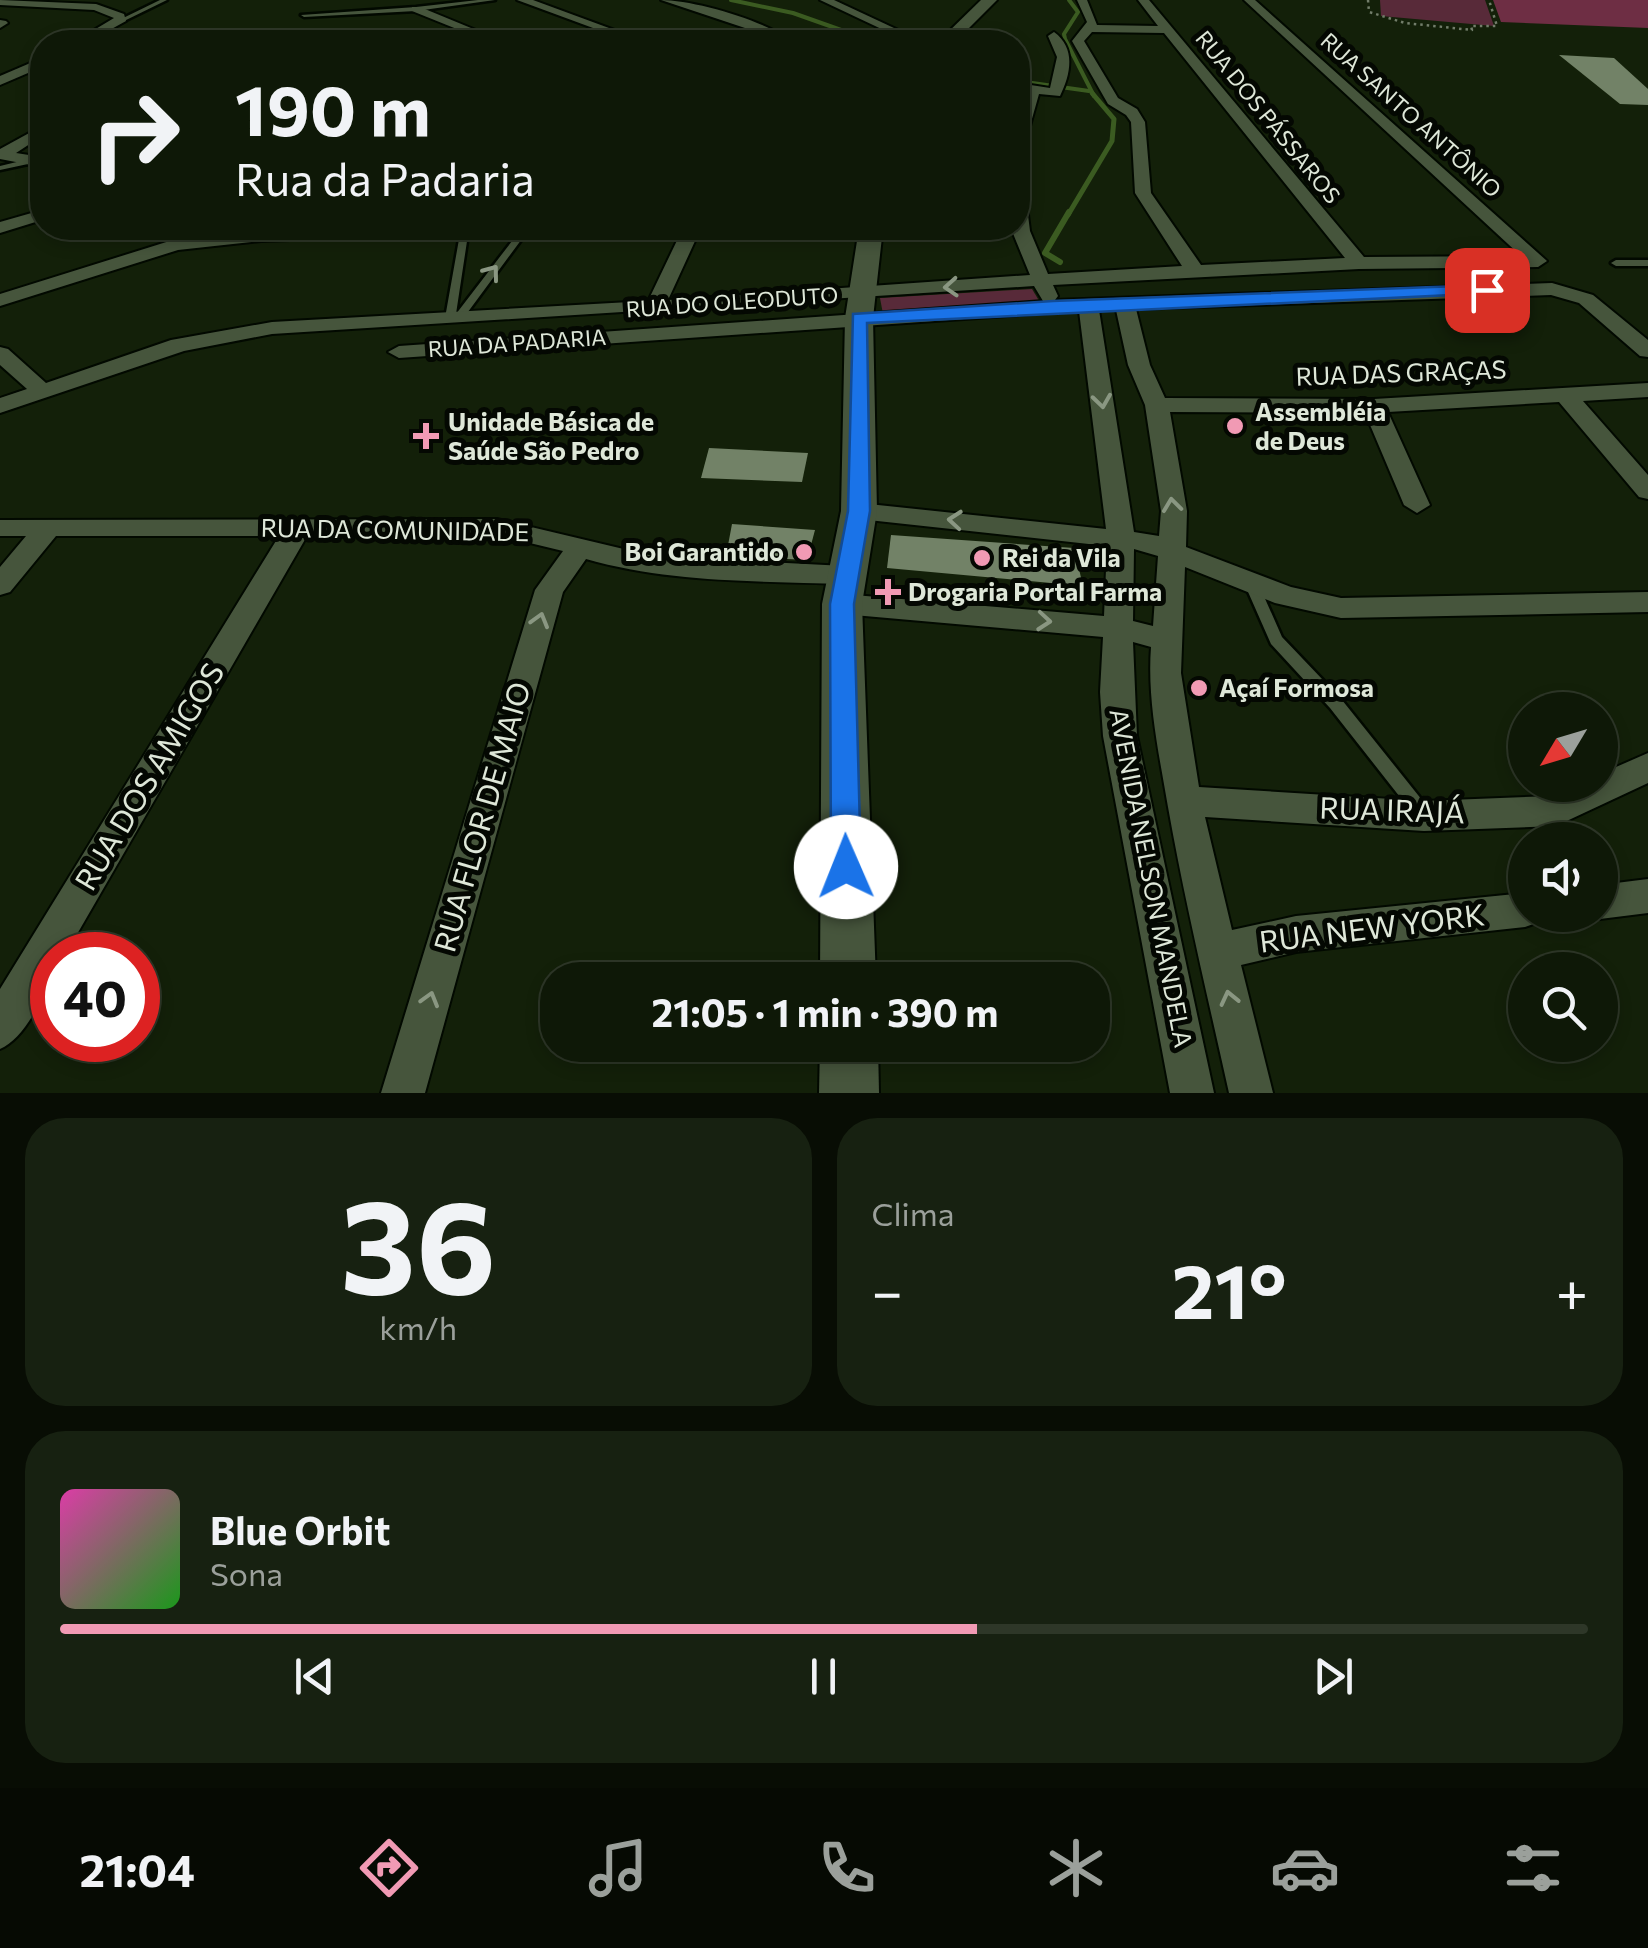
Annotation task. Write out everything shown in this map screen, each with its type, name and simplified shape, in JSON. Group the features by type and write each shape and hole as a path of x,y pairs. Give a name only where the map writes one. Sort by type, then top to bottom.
{"street":[{"path":"522,0 607,30"},
{"path":"666,0 760,30"},
{"path":"826,0 892,30"},
{"path":"959,30 990,0"},
{"path":"1082,0 1093,22 1078,41 1114,102 1132,112 1138,122 1142,193 1196,272"},
{"name":"RUA DOS PÁSSAROS","path":"1143,0 1358,263"},
{"name":"RUA SANTO ANTÔNIO","path":"1249,0 1539,259 1535,262"},
{"path":"0,2 116,12 120,21 103,30"},
{"path":"416,9 469,30"},
{"path":"1092,28 1168,30"},
{"path":"1030,88 1057,88 1065,52 1054,36"},
{"path":"0,81 30,67"},
{"path":"30,137 1,155 30,161"},
{"path":"0,228 30,219"},
{"path":"0,300 176,244 204,240"},
{"path":"655,308 686,240"},
{"path":"848,962 844,590 859,511 861,306 869,240"},
{"path":"1024,240 1053,306 1552,288 1574,292 1648,351"},
{"name":"RUA DO OLEODUTO","path":"0,406 40,389 219,335 272,328 655,308 861,306 1039,280 1358,263 1535,262"},
{"name":"AVENIDA NELSON MANDELA","path":"1125,304 1139,364 1157,405 1174,512 1166,640 1172,728 1185,802 1252,1093"},
{"name":"AVENIDA NELSON MANDELA","path":"1088,305 1122,538 1116,692 1120,736 1192,1093"},
{"name":"RUA DA PADARIA","path":"399,352 861,306 1053,306"},
{"path":"0,354 40,389"},
{"name":"RUA DAS GRAÇAS","path":"1157,405 1374,406 1648,390"},
{"path":"1564,393 1648,491"},
{"path":"1374,406 1417,505"},
{"path":"859,511 1122,538 1174,552 1252,585 1312,604 1342,608 1648,602"},
{"name":"RUA DA COMUNIDADE","path":"0,528 300,526 532,531 579,549 653,565 1119,628 1166,640"},
{"name":"RUA DOS AMIGOS","path":"0,1028 300,526"},
{"path":"0,585 49,527"},
{"name":"RUA FLOR DE MAIO","path":"403,1093 549,590 579,549"},
{"name":"RUA IRAJÁ","path":"1185,802 1424,816 1556,811 1648,766"},
{"path":"1618,900 1648,896"},
{"name":"RUA NEW YORK","path":"1218,951 1296,934 1508,912"},
{"path":"849,1062 849,1093"}],"lane":[{"path":"120,21 164,0"},
{"path":"304,15 492,0"},
{"path":"0,168 30,163"},
{"path":"454,318 464,240"},
{"path":"454,318 516,240"},
{"path":"1616,263 1648,264"},
{"path":"1252,585 1276,640 1336,704 1424,816"}],"path":[{"path":"1368,0 1369,12 1377,17 1472,30 1471,26 1497,26 1489,0"}],"shaded area":[{"path":"1380,0 1485,0 1494,26 1381,16"},
{"path":"1493,0 1648,0 1648,28 1501,22"},
{"path":"1032,289 1041,304 883,314 880,298"}],"building":[{"path":"1559,55 1614,58 1648,89 1648,105 1620,104"},
{"path":"709,448 808,453 802,482 701,478"},
{"path":"732,524 815,530 807,560 726,556"},
{"name":"Rei da Vila","path":"891,535 1074,548 1083,586 887,568"}],"waterway":[{"path":"731,0 793,13 841,30"},
{"path":"1069,0 1078,12 1064,34 1065,39 1093,94"},
{"path":"1030,83 1089,91"},
{"path":"1068,215 1112,141 1114,119 1093,94"},
{"path":"1060,262 1045,253 1069,212"}],"place":[{"name":"Assembléia de Deus","path":"1235,426"},
{"name":"Unidade Básica de Saúde São Pedro","path":"426,436"},
{"name":"Boi Garantido","path":"804,552"},
{"name":"Rei da Vila","path":"982,558"},
{"name":"Drogaria Portal Farma","path":"888,592"},
{"name":"Açaí Formosa","path":"1199,688"}],"route":[{"path":"846,867 842,604 859,511 859,318 1053,306 1487,290"}]}
